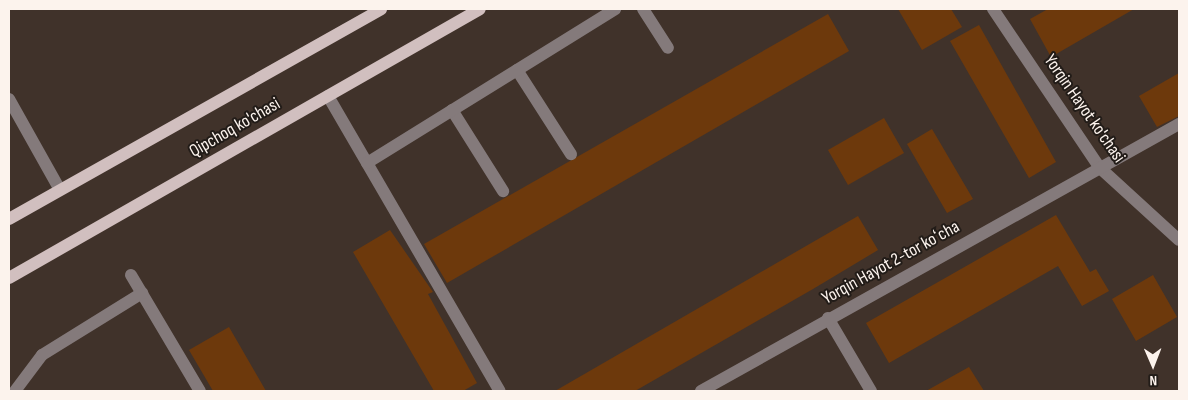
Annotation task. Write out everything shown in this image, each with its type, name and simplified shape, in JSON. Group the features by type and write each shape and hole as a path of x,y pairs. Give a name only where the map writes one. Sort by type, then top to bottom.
{"main road":[{"name":"Qipchoq ko'chasi","path":"9,219 381,9"},
{"name":"Qipchoq ko'chasi","path":"9,278 480,9"}],"street":[{"path":"367,163 615,9"},
{"path":"643,9 668,48"},
{"name":"Yorqin Hayot ko'chasi","path":"993,9 1099,167 1179,240"},
{"path":"516,70 571,154"},
{"path":"328,96 500,391"},
{"path":"9,100 60,190"},
{"path":"452,110 502,191"},
{"name":"Yorqin Hayot 2-tor koʻcha","path":"701,391 828,318 1179,124"},
{"path":"132,275 200,391"},
{"path":"16,391 42,355 142,293"},
{"path":"828,318 871,391"}],"building":[{"path":"898,9 951,9 962,27 922,50"},
{"path":"1048,9 1134,9 1051,57 1030,19"},
{"path":"828,14 849,51 447,283 424,244"},
{"path":"979,25 1056,162 1029,178 950,41"},
{"path":"1179,73 1179,116 1157,127 1139,96"},
{"path":"884,118 904,153 848,185 828,150"},
{"path":"932,129 973,199 947,213 907,144"},
{"path":"1056,215 1090,272 1096,269 1109,291 1082,306 1058,266 889,363 866,323"},
{"path":"858,216 878,250 813,289 635,391 555,391"},
{"path":"390,230 433,292 428,294 477,383 463,391 434,391 353,252"},
{"path":"1153,275 1177,317 1136,341 1112,299"},
{"path":"229,327 266,391 213,391 189,350"},
{"path":"969,367 984,391 926,391"}]}
